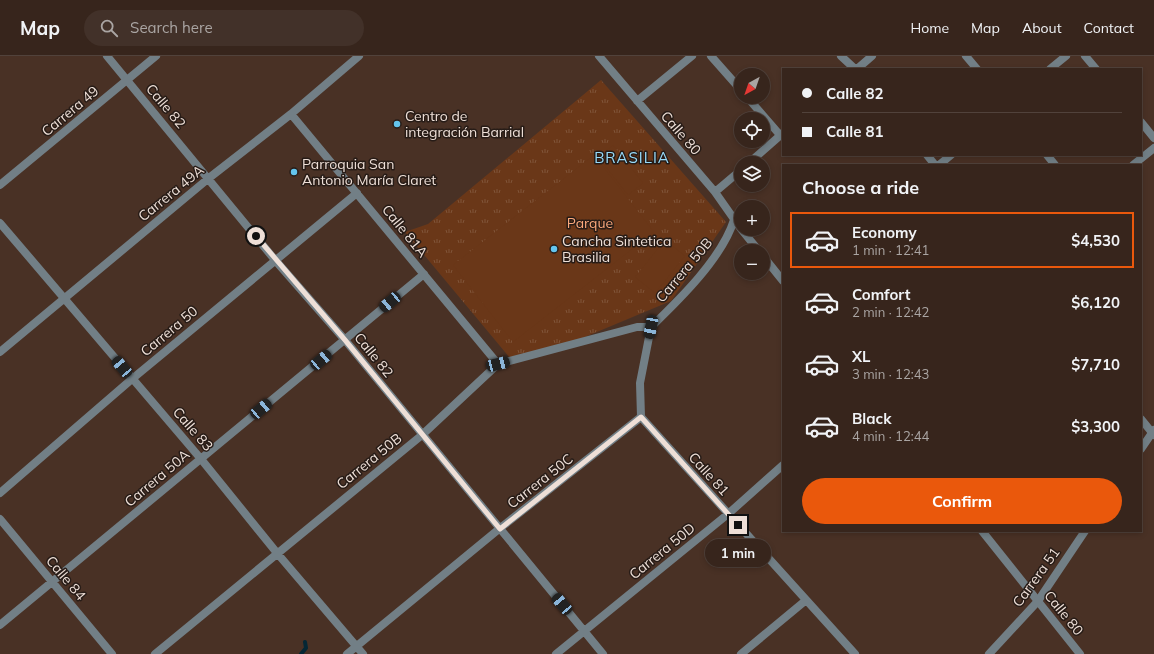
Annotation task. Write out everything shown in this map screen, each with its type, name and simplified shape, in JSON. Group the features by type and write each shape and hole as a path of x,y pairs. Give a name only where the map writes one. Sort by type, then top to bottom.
{"street":[{"name":"Calle 82","path":"107,56 275,260 345,340 603,654"},
{"name":"Carrera 49","path":"0,185 156,56"},
{"name":"Calle 80","path":"599,56 715,192 734,220"},
{"path":"636,101 692,56"},
{"path":"711,56 734,82"},
{"path":"841,56 855,68"},
{"path":"857,68 872,56"},
{"path":"966,56 976,68"},
{"path":"1051,68 1066,56"},
{"path":"1085,56 1095,68"},
{"name":"Carrera 49A","path":"0,352 209,178 291,114 355,57"},
{"path":"754,104 782,134 756,156"},
{"name":"Calle 81A","path":"291,114 498,364"},
{"path":"1142,123 1154,138"},
{"path":"1134,164 1154,148"},
{"path":"928,156 934,164"},
{"path":"940,164 950,156"},
{"path":"1048,156 1054,164"},
{"path":"715,192 734,176"},
{"name":"Carrera 50","path":"0,493 132,379 357,193"},
{"name":"Carrera 50B","path":"155,654 422,435 498,364 637,327 651,327 696,280 731,231 734,220"},
{"name":"Calle 83","path":"0,223 201,459 277,553 363,654"},
{"name":"Calle 80","path":"747,236 753,244"},
{"path":"770,265 782,280"},
{"name":"Carrera 50A","path":"0,625 424,274"},
{"path":"641,417 640,383 651,327"},
{"name":"Calle 81","path":"641,417 805,601 855,654"},
{"name":"Carrera 50C","path":"347,654 500,529 641,417"},
{"path":"1142,420 1153,433 1142,448"},
{"name":"Carrera 50D","path":"556,654 728,514 782,466"},
{"name":"Calle 84","path":"0,519 112,654"},
{"name":"Calle 80","path":"983,532 1080,654"},
{"name":"Carrera 51","path":"989,654 1038,602 1084,532"},
{"path":"741,654 805,601"}],"green space":[{"name":"Parque","path":"601,80 726,222 671,301 580,339 510,358 405,232 428,224"},
{"path":"613,145 643,183 628,195 598,157"},
{"name":"Cancha Sintetica Brasilia","path":"594,155 654,232 513,342 453,265"},
{"path":"665,240 685,256 655,293 635,277"}],"waterway":[{"path":"301,654 306,648 305,642"}],"place":[{"name":"Centro de integración Barrial","path":"397,124"},
{"name":"Parroquia San Antonio María Claret","path":"294,172"},
{"name":"Cancha Sintetica Brasilia","path":"554,249"}],"district":[{"name":"BRASILIA","path":"632,157"}],"route":[{"path":"256,236 345,340 500,529 641,417 738,525"}]}
